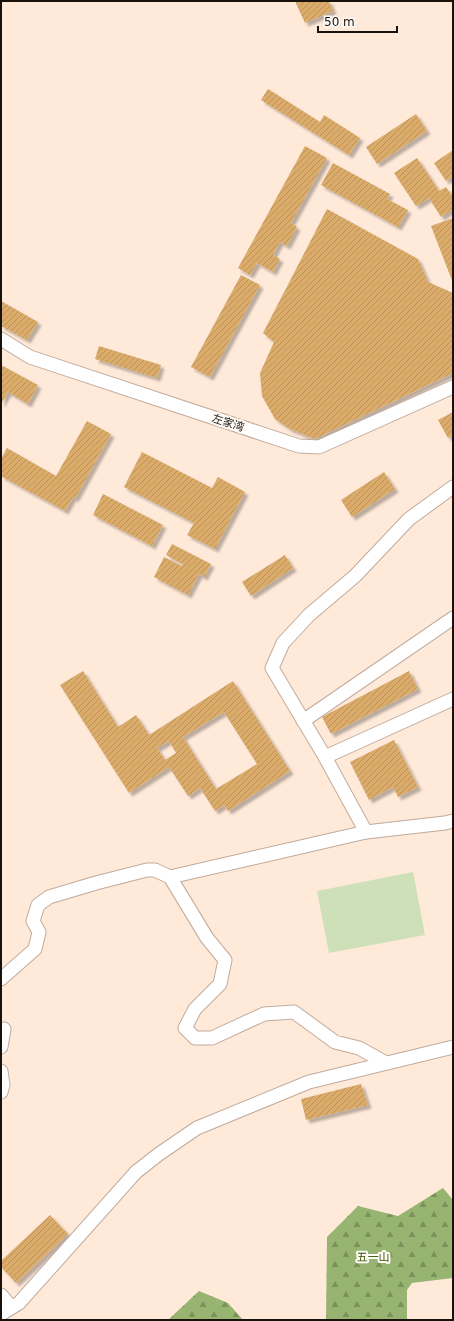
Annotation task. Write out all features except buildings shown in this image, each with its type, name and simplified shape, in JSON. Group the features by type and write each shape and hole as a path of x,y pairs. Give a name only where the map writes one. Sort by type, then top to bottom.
{"street":[{"name":"左家湾","path":"1,339 30,357 299,446 320,447 453,387"},
{"path":"366,832 325,757 272,668 283,643 309,615 355,576 409,520 453,487"},
{"path":"304,721 453,618"},
{"path":"325,757 453,698"},
{"path":"170,877 366,832 453,821"},
{"path":"1,978 35,949 39,932 33,921 38,905 49,897 147,870 155,870 170,877 207,938 225,960 220,984 195,1009 185,1028 195,1038 212,1038 264,1014 294,1012 335,1042 359,1048 386,1063"},
{"path":"1,1047 4,1029"},
{"path":"1,1295 6,1311 19,1303 136,1172 197,1128 309,1082 453,1047"},
{"path":"1,1071 3,1085 1,1092"}],"green space":[{"path":"413,872 425,935 329,953 317,891"},
{"name":"五一山","path":"443,1188 453,1200 453,1278 412,1283 407,1290 407,1320 326,1320 327,1237 358,1206 398,1216"},
{"path":"199,1291 228,1303 243,1320 168,1320"}]}
